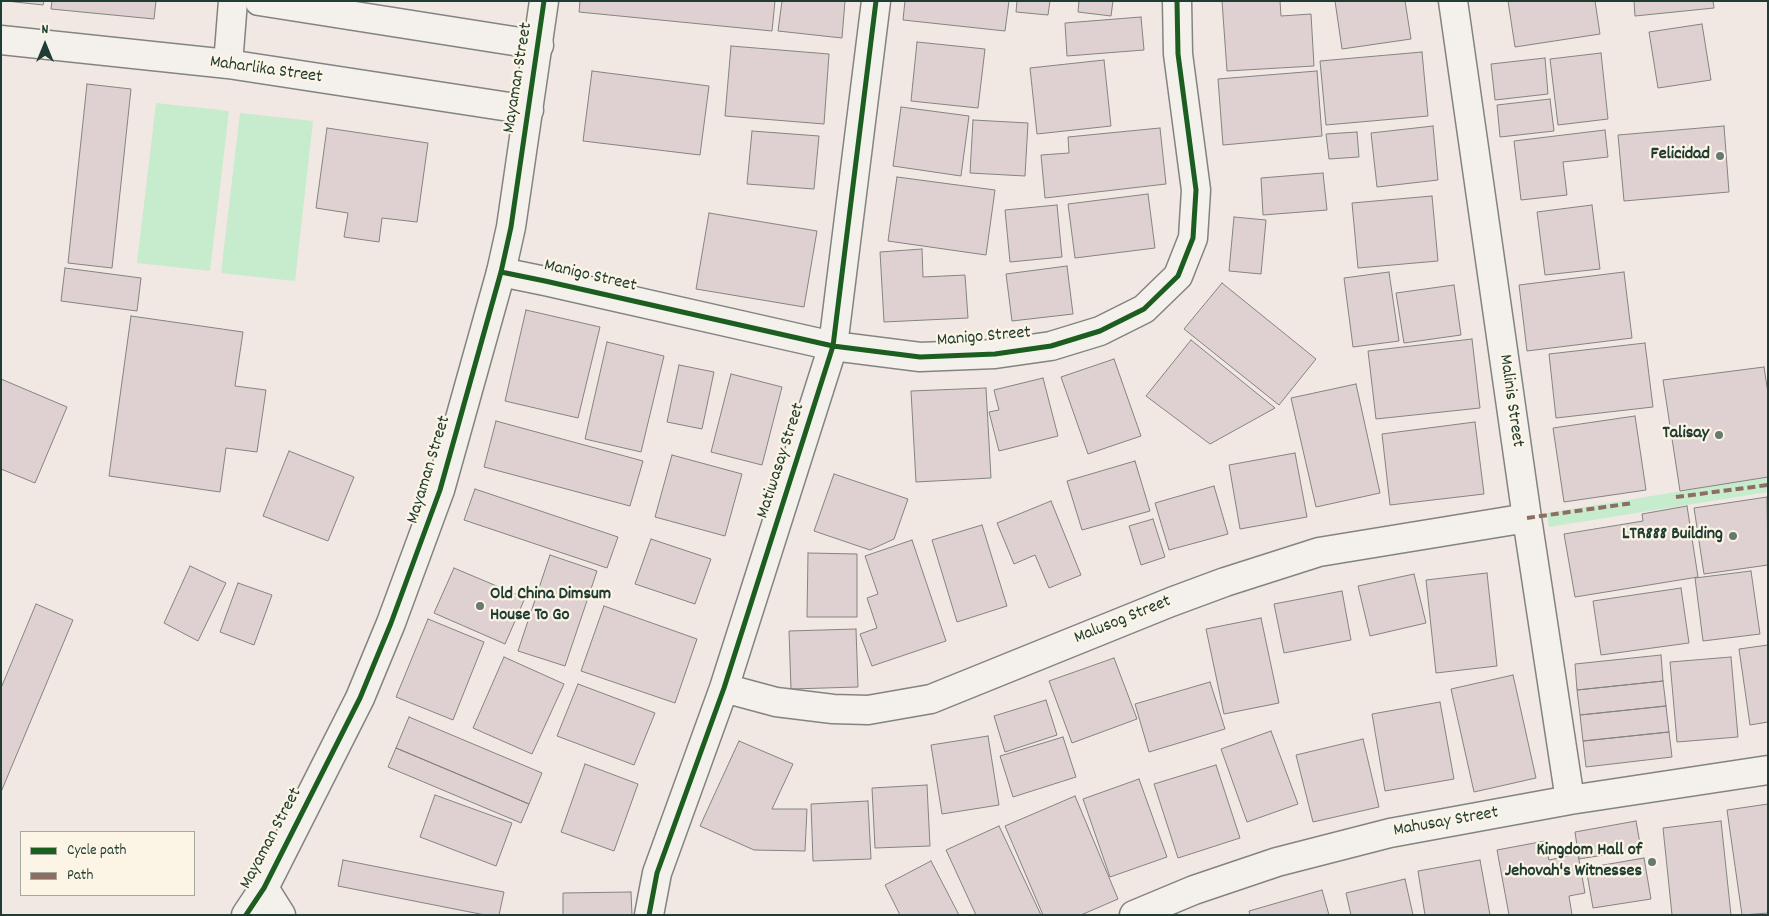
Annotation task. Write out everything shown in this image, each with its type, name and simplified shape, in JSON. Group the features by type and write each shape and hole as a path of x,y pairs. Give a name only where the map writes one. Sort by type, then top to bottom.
{"street":[{"path":"228,64 233,1"},
{"path":"259,1 539,45"},
{"name":"Mayaman Street","path":"246,915 264,888 360,698 391,623 440,490 501,272 516,194 544,1"},
{"name":"Matiwasay Street","path":"649,915 657,874 724,688 833,346 876,1"},
{"name":"Manigo Street","path":"501,272 833,346 920,357 995,354 1051,346 1100,331 1144,309 1178,276 1193,238 1196,190 1178,54 1177,1"},
{"name":"Malinis Street","path":"1453,1 1527,518 1570,800"},
{"name":"Maharlika Street","path":"1,40 228,64 529,110"},
{"name":"Malusog Street","path":"724,688 776,702 834,709 868,710 931,699 1171,602 1225,582 1320,552 1527,518"},
{"name":"Mahusay Street","path":"1134,915 1227,878 1320,850 1390,833 1570,800 1768,770"},
{"path":"264,888 281,915"}],"green space":[{"path":"156,103 229,111 210,271 137,263"},
{"path":"240,113 313,121 295,281 221,273"},
{"path":"1768,477 1768,492 1549,527 1547,513"}],"building":[{"path":"6,1 44,1 43,5"},
{"path":"52,1 156,1 154,19 51,9"},
{"path":"580,1 775,1 772,31 579,12"},
{"path":"782,1 845,1 842,38 778,31"},
{"path":"905,1 1009,1 1005,31 903,20"},
{"path":"1017,1 1050,1 1048,15 1016,12"},
{"path":"1079,1 1113,1 1111,16 1078,12"},
{"path":"1222,1 1280,1 1281,16 1311,14 1314,66 1227,71"},
{"path":"1335,1 1405,1 1411,39 1342,49"},
{"path":"1508,1 1595,1 1600,34 1515,47"},
{"path":"1634,1 1713,1 1714,8 1635,16"},
{"path":"1141,17 1144,50 1067,56 1065,23"},
{"path":"1702,24 1711,80 1658,88 1649,32"},
{"path":"917,42 985,49 978,108 911,101"},
{"path":"731,46 829,54 824,124 725,116"},
{"path":"1422,52 1428,116 1326,125 1320,61"},
{"path":"1601,53 1608,119 1558,125 1550,59"},
{"path":"1545,58 1548,94 1495,100 1491,64"},
{"path":"1104,60 1111,126 1037,134 1030,68"},
{"path":"592,71 709,86 700,155 583,141"},
{"path":"1317,71 1322,136 1223,145 1218,79"},
{"path":"87,84 131,89 112,268 68,263"},
{"path":"1550,99 1554,131 1500,137 1497,105"},
{"path":"901,107 969,116 961,176 893,166"},
{"path":"973,120 1028,123 1025,176 970,173"},
{"path":"1433,126 1438,180 1377,187 1371,133"},
{"path":"1724,126 1729,192 1624,201 1618,135"},
{"path":"327,128 428,143 417,222 382,218 379,242 344,237 348,213 316,208"},
{"path":"1160,128 1166,184 1045,198 1041,155 1069,153 1068,137"},
{"path":"1605,130 1608,157 1563,162 1567,195 1521,200 1514,141"},
{"path":"752,131 819,136 814,189 747,184"},
{"path":"1357,132 1359,157 1329,159 1326,134"},
{"path":"1323,173 1327,210 1263,215 1261,178"},
{"path":"897,177 995,190 986,255 888,241"},
{"path":"1148,194 1155,248 1075,258 1068,204"},
{"path":"1432,196 1438,261 1358,268 1352,203"},
{"path":"1057,205 1062,257 1010,262 1005,210"},
{"path":"1592,205 1600,269 1545,275 1537,212"},
{"path":"709,213 817,231 804,307 696,289"},
{"path":"1234,217 1266,220 1261,274 1229,271"},
{"path":"922,249 923,277 965,275 968,318 884,322 880,252"},
{"path":"1067,266 1073,314 1012,321 1006,274"},
{"path":"65,268 141,278 137,311 61,301"},
{"path":"1389,272 1399,341 1353,347 1344,278"},
{"path":"1624,272 1632,338 1527,351 1519,285"},
{"path":"1222,283 1316,359 1279,405 1184,329"},
{"path":"1454,285 1461,335 1404,343 1396,293"},
{"path":"526,310 600,327 578,418 505,401"},
{"path":"131,316 243,332 235,386 266,390 257,452 226,448 220,492 109,476"},
{"path":"1472,339 1480,408 1376,419 1368,351"},
{"path":"1191,340 1275,408 1210,444 1146,396"},
{"path":"607,342 664,356 641,452 585,439"},
{"path":"1645,343 1653,407 1556,418 1549,354"},
{"path":"1114,359 1141,436 1088,454 1061,377"},
{"path":"679,365 714,372 702,429 667,422"},
{"name":"Talisay","path":"1764,367 1768,393 1768,477 1680,491 1663,380"},
{"path":"731,374 782,387 762,465 711,452"},
{"path":"1043,378 1058,436 999,451 989,412 999,410 994,390"},
{"path":"1,379 67,407 35,483 1,469"},
{"path":"1356,384 1380,493 1316,507 1291,398"},
{"path":"986,388 991,478 916,482 911,391"},
{"path":"1635,416 1646,490 1564,502 1553,428"},
{"path":"496,421 643,461 630,506 484,467"},
{"path":"1475,422 1484,494 1390,505 1382,434"},
{"path":"289,451 354,477 328,541 263,516"},
{"path":"1295,453 1307,517 1240,529 1229,465"},
{"path":"672,455 742,474 725,536 655,517"},
{"path":"1135,461 1150,511 1082,530 1067,481"},
{"path":"834,474 908,499 894,539 870,550 814,531"},
{"path":"1214,486 1228,534 1169,550 1155,503"},
{"path":"475,489 618,537 607,568 464,520"},
{"name":"LTR888 Building","path":"1767,497 1768,565 1704,574 1694,508"},
{"path":"1051,501 1081,575 1049,588 1035,555 1014,564 997,523"},
{"path":"1687,506 1698,577 1575,597 1564,534 1643,521 1642,514"},
{"path":"1153,519 1165,557 1141,565 1129,526"},
{"path":"982,525 1007,606 957,622 932,540"},
{"path":"651,539 711,559 695,604 635,584"},
{"path":"912,540 946,641 872,666 860,634 877,628 867,598 878,594 865,556"},
{"path":"808,553 857,554 857,617 807,617"},
{"path":"550,555 597,571 565,666 518,651"},
{"path":"190,566 226,583 198,641 164,623"},
{"name":"Old China Dimsum House To Go","path":"454,568 525,598 505,644 434,613"},
{"path":"1751,571 1760,634 1703,641 1695,578"},
{"path":"1487,573 1497,666 1436,673 1426,580"},
{"path":"1414,574 1426,623 1370,636 1358,586"},
{"path":"238,583 272,595 254,645 220,632"},
{"path":"1681,588 1689,643 1601,655 1593,601"},
{"path":"1342,591 1351,640 1284,653 1274,604"},
{"path":"36,604 73,620 1,792 1,688"},
{"path":"604,606 697,639 675,703 581,671"},
{"path":"1261,618 1279,703 1224,714 1206,629"},
{"path":"428,619 484,642 453,720 396,697"},
{"path":"856,629 858,687 791,689 789,631"},
{"path":"1768,645 1768,722 1750,725 1739,649"},
{"path":"1661,655 1663,681 1577,690 1575,664"},
{"path":"504,657 564,684 532,754 473,728"},
{"path":"1731,657 1738,737 1677,742 1670,662"},
{"path":"1114,658 1137,719 1072,743 1049,681"},
{"path":"1513,675 1536,778 1474,792 1451,689"},
{"path":"1663,681 1666,706 1580,715 1577,690"},
{"path":"1210,682 1225,729 1149,752 1135,704"},
{"path":"578,684 655,713 634,765 557,736"},
{"path":"1046,700 1057,735 1005,752 994,716"},
{"path":"1440,702 1454,779 1385,791 1372,714"},
{"path":"1666,706 1669,732 1583,741 1580,715"},
{"path":"409,717 542,773 529,804 396,748"},
{"path":"1271,731 1298,804 1247,822 1221,749"},
{"path":"1669,732 1672,757 1586,767 1583,741"},
{"path":"988,736 999,805 942,814 931,745"},
{"path":"1063,737 1076,777 1013,797 1000,756"},
{"path":"1363,739 1379,807 1313,822 1296,755"},
{"path":"739,741 793,764 772,809 807,809 805,851 754,850 700,826"},
{"path":"396,748 529,804 521,823 388,767"},
{"path":"585,764 638,784 614,851 561,832"},
{"path":"1216,765 1240,838 1178,858 1154,784"},
{"path":"1139,779 1167,857 1110,877 1083,799"},
{"path":"927,785 930,846 875,848 872,788"},
{"path":"435,795 512,823 496,866 420,837"},
{"path":"1075,796 1118,899 1081,915 1043,915 1005,826"},
{"path":"868,801 871,859 813,861 811,804"},
{"path":"1768,804 1768,913 1742,915 1727,810"},
{"path":"1636,821 1641,849 1579,859 1575,832"},
{"path":"1721,821 1731,915 1672,915 1663,828"},
{"path":"999,826 1041,915 976,915 946,850"},
{"path":"1545,841 1549,860 1578,854 1585,893 1569,896 1572,915 1509,915 1497,850"},
{"path":"1644,858 1651,899 1593,908 1586,868"},
{"path":"343,860 504,892 499,915 485,915 338,886"},
{"path":"1480,860 1490,915 1425,915 1418,871"},
{"path":"931,861 959,915 900,915 885,885"},
{"path":"1405,879 1413,915 1351,915 1346,893"},
{"path":"1322,890 1329,915 1250,915 1249,911"},
{"path":"631,892 632,915 563,915 563,893"}],"marked path":[{"path":"1676,497 1768,485"},
{"path":"1527,518 1633,503"}],"cycle path":[{"path":"246,915 264,888 360,698 391,623 440,490 501,272 511,227 544,1"},
{"path":"649,915 657,873 724,688 833,346 876,1"},
{"path":"501,272 833,346 920,357 995,354 1051,346 1100,331 1144,309 1178,276 1193,238 1196,190 1178,54 1177,1"}],"place":[{"name":"Felicidad","path":"1720,156"},
{"name":"Talisay","path":"1719,435"},
{"name":"LTR888 Building","path":"1733,536"},
{"name":"Old China Dimsum House To Go","path":"480,606"},
{"name":"Kingdom Hall of Jehovah's Witnesses","path":"1652,862"}]}
